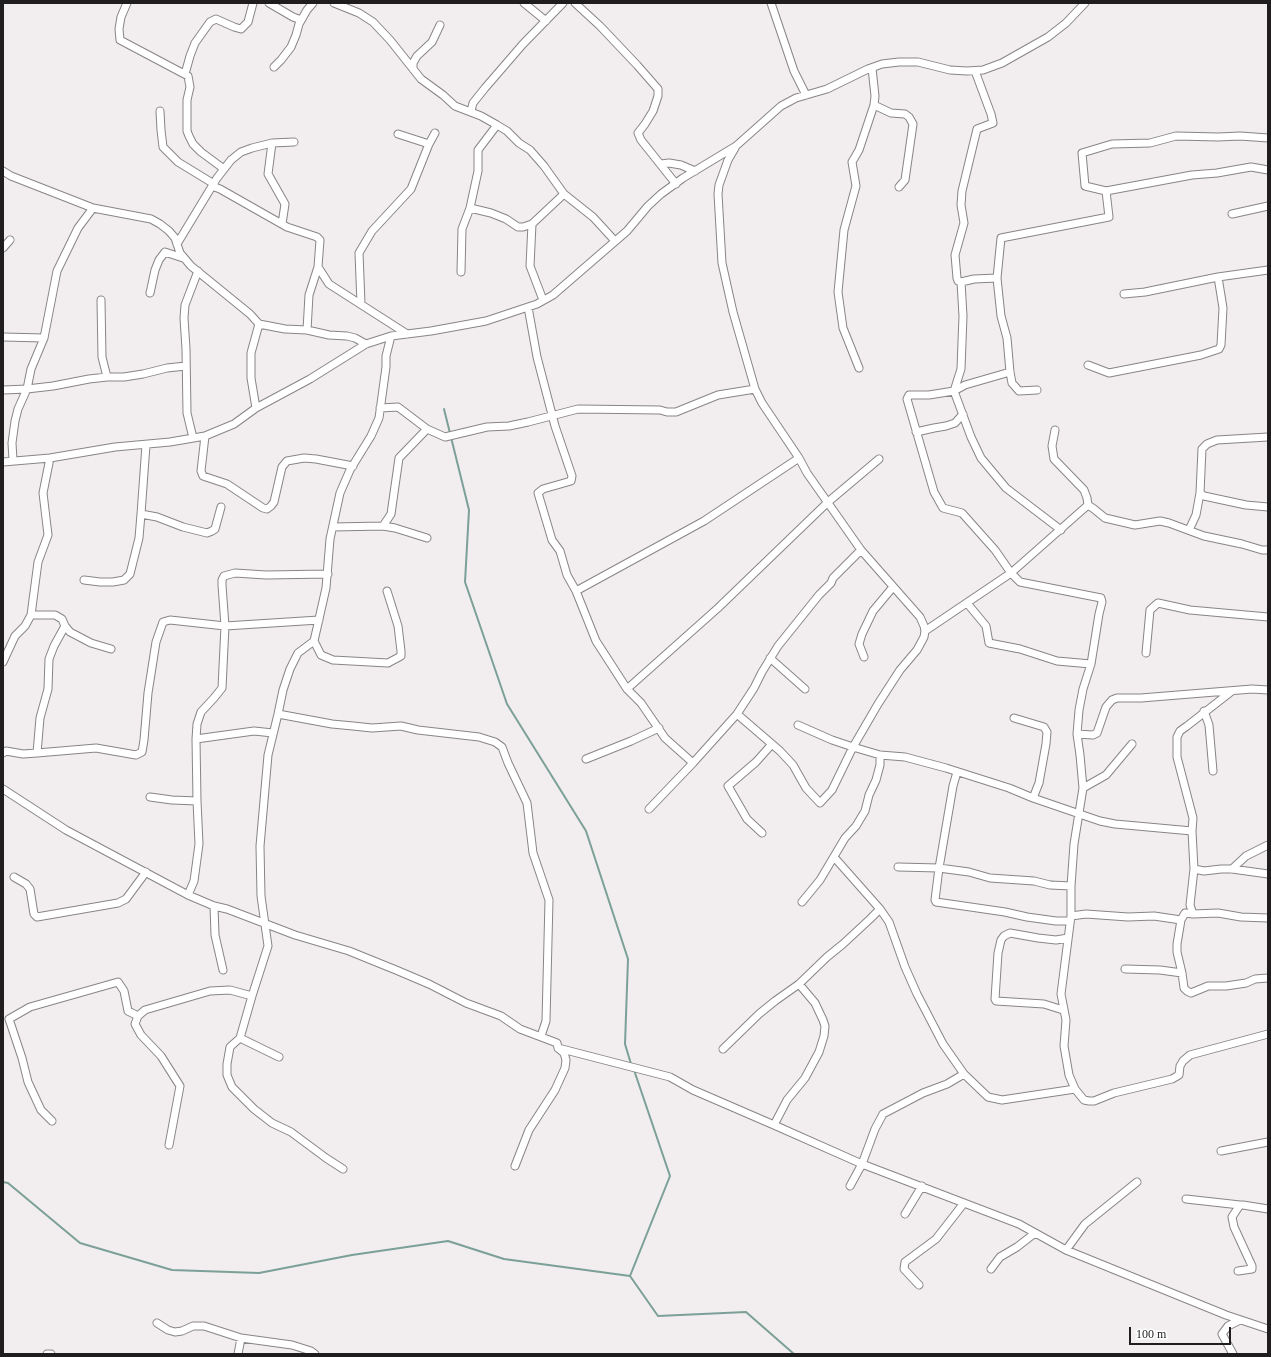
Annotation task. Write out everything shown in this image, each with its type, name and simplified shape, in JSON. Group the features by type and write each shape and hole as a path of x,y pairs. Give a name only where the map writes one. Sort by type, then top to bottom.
{"street":[{"path":"127,3 121,17 119,29 120,40 188,76 190,86 187,100 187,131 193,144 224,169"},
{"path":"185,74 195,43 210,22 216,18 241,29 248,22 253,3"},
{"path":"269,3 292,17 301,20"},
{"path":"274,67 291,47 301,20 313,3"},
{"path":"334,3 359,13 373,22 390,40 421,79 455,106 462,110 471,111 473,114 481,116 497,125 507,131 519,143 530,150 544,166 564,194 593,217 615,241"},
{"path":"524,3 546,21"},
{"path":"471,111 473,103 485,88 523,44 563,3"},
{"path":"575,3 637,65 658,89 658,96 653,111 638,133 641,140 676,184"},
{"path":"771,3 794,72 806,95"},
{"path":"3,462 50,458 115,447 146,445 205,436 234,424 256,408 310,379 366,344 381,338 486,321 528,307 553,295 628,231 648,206 695,171 736,146 780,106 796,98 827,90 882,64 918,62 950,70 983,70 1002,63 1048,37 1066,23 1085,3"},
{"path":"413,70 412,62 432,42 440,25"},
{"path":"859,368 843,328 838,292 844,230 856,186 852,162 859,150 874,105 875,96 872,68"},
{"path":"975,71 993,123 977,129 962,191 961,205 964,223 955,255 957,278 958,281 961,282 963,316 961,369 954,391 981,458 1006,488 1061,530"},
{"path":"874,105 891,113 905,114 909,117 913,124 905,180 900,187"},
{"path":"160,110 163,146 178,162 213,185 287,227 317,236 320,240 318,267 309,295 307,330"},
{"path":"461,272 462,229 470,208 478,171 478,150 497,125"},
{"path":"361,304 359,253 372,231 411,189 435,133"},
{"path":"398,134 429,144"},
{"path":"1268,138 1240,136 1176,136 1150,143 1112,144 1082,153 1085,186 1106,191 1169,179 1251,167 1268,170"},
{"path":"177,244 213,185 231,160 242,152 272,143 294,142"},
{"path":"272,143 268,174 285,204 282,224"},
{"path":"736,146 721,176 718,189 722,263 733,312 755,389 762,403 799,458 807,473 861,550 920,617 925,631 924,637 916,650 881,698 853,748 832,790 820,803 806,788 793,766 780,751 737,714"},
{"path":"660,164 675,164 695,171"},
{"path":"3,172 93,208 151,219 169,230 184,258 250,314 259,324 285,329 307,330 329,335 347,336 355,338 366,344"},
{"path":"1037,390 1019,391 1012,383 1007,338 1001,316 997,278 1001,238 1109,217 1106,191"},
{"path":"470,208 491,213 506,219 518,227 523,227 532,224 564,194"},
{"path":"1232,214 1268,206"},
{"path":"13,460 12,443 15,421 27,389 31,369 44,338 57,271 78,228 93,208"},
{"path":"532,224 530,266 543,300"},
{"path":"3,248 10,240"},
{"path":"150,293 155,270 159,260 165,252 184,258"},
{"path":"318,267 329,284 407,334"},
{"path":"1124,294 1145,292 1218,277 1268,270"},
{"path":"192,438 187,413 186,349 184,330 185,305 198,271"},
{"path":"1088,365 1109,373 1201,355 1219,349 1221,345 1223,308 1218,277"},
{"path":"961,282 974,279 997,278"},
{"path":"101,300 102,357 107,377"},
{"path":"528,307 537,357 552,416 572,476 571,481 543,489 538,493 552,540 560,551 567,575 576,591 596,641 627,688 641,703 665,738 692,763"},
{"path":"256,408 251,378 251,353 259,324"},
{"path":"343,1169 291,1132 272,1123 254,1109 232,1087 227,1075 226,1064 230,1047 240,1038 268,946 265,923 263,920 261,896 260,846 268,755 283,690 296,657 314,641 328,574 330,539 340,493 343,484 375,427 380,408 386,367 386,356 391,336"},
{"path":"3,337 44,338"},
{"path":"381,338 386,356"},
{"path":"3,390 53,386 88,379 124,377 167,368 186,366"},
{"path":"1010,372 964,385 954,391 929,395 909,395 907,399 934,492 943,508 962,513 995,550 1011,573 1020,582 1101,598 1102,602 1091,664 1083,689 1079,710 1077,734 1082,788 1070,886 1071,918 1061,994 1066,1020 1064,1046 1069,1075 1075,1089 1084,1100 1094,1101 1114,1093 1172,1079 1179,1075 1180,1066 1190,1055 1268,1034"},
{"path":"380,408 398,407 427,429 445,436 487,427 509,426 578,409 660,410 676,412 718,395 755,389"},
{"path":"916,432 946,426 955,422 963,414"},
{"path":"383,526 391,514 399,458 427,429"},
{"path":"1055,430 1052,446 1054,459 1084,490 1088,505 1105,518 1135,525 1160,521 1204,536 1262,550 1268,550"},
{"path":"205,436 201,471 203,476 227,484 263,508 267,509 274,502 282,467 287,461 300,458 316,458 353,466"},
{"path":"1189,530 1196,515 1200,493 1202,449 1206,444 1217,440 1268,437"},
{"path":"84,580 113,582 124,580 130,574 139,538 146,445"},
{"path":"3,662 14,636 25,626 31,614 38,562 48,535 43,493 50,458"},
{"path":"576,591 704,522 799,458"},
{"path":"627,688 718,608 828,502 879,458"},
{"path":"1200,493 1204,496 1246,505 1268,507"},
{"path":"925,631 1011,573 1088,505"},
{"path":"141,514 207,533 212,532 215,529 221,507"},
{"path":"333,527 383,526 427,538"},
{"path":"649,809 737,714 778,646 819,595 831,583 833,578 861,550"},
{"path":"188,894 194,881 199,844 197,801 197,724 201,712 222,688 225,626 222,580 228,574 235,572 266,575 328,574"},
{"path":"864,657 859,644 862,634 873,611 893,587"},
{"path":"314,641 321,655 333,660 388,663 400,656 401,651 398,626 387,591"},
{"path":"967,603 986,626 989,643 1020,649 1057,661 1091,664"},
{"path":"1146,652 1150,610 1158,604 1190,610 1268,617"},
{"path":"31,614 55,615 62,619 70,632 91,643 111,649"},
{"path":"3,753 6,751 23,754 96,748 136,755 142,752 148,694 156,642 164,622 170,620 225,626 319,620"},
{"path":"37,753 40,718 48,689 49,659 65,626"},
{"path":"770,658 806,689"},
{"path":"1077,734 1094,735 1097,733 1106,707 1112,700 1118,698 1141,698 1252,688 1268,690"},
{"path":"1193,914 1190,905 1194,869 1192,831 1193,818 1177,757 1177,738 1180,731 1232,690"},
{"path":"1204,711 1209,725 1213,771"},
{"path":"278,714 332,724 372,728 401,726 418,730 479,737 495,742 502,747 527,803 533,853 549,900 546,1021 541,1036"},
{"path":"1014,718 1044,727 1046,732 1046,744 1039,783 1033,798"},
{"path":"798,725 853,748 880,755 905,757 957,772 1009,788 1079,815 1115,824 1192,831"},
{"path":"586,758 631,741 659,728"},
{"path":"196,739 254,731 273,733"},
{"path":"762,833 748,819 728,786 756,762 772,744"},
{"path":"1082,788 1106,775 1132,744"},
{"path":"802,902 820,880 845,838 856,826 864,811 869,794 876,780 880,764 880,755"},
{"path":"957,772 953,786 939,868 936,902 1056,921 1086,914 1128,917 1154,916 1181,920"},
{"path":"3,789 66,830 188,894 214,906 349,951 429,984 466,1003 501,1016 520,1029 557,1043 558,1048 564,1053 566,1060 565,1068 555,1090 529,1130 515,1166"},
{"path":"150,797 197,801"},
{"path":"1232,869 1246,856 1268,845"},
{"path":"834,857 880,909 889,922 908,974 943,1044 964,1074 988,1097 1002,1100 1075,1089"},
{"path":"898,866 939,868 969,872 990,878 1034,881 1050,885 1070,886"},
{"path":"1194,869 1204,871 1232,869 1268,874"},
{"path":"14,877 26,884 30,889 34,914 37,917 118,903 126,899 146,872"},
{"path":"214,906 215,935 223,970"},
{"path":"723,1048 764,1010 798,984 880,909"},
{"path":"1268,918 1241,917 1218,913 1185,913 1181,920 1177,939 1177,952 1184,988 1191,993 1208,986 1226,986 1246,983 1255,979 1268,978"},
{"path":"1063,1010 1044,1004 996,1002 998,954 1001,940 1004,936 1010,933 1044,939 1056,940 1068,938"},
{"path":"1125,969 1160,970 1182,973"},
{"path":"52,1121 41,1110 28,1082 9,1019 30,1006 118,982 124,991 128,1011 138,1016"},
{"path":"774,1124 787,1100 805,1078 819,1052 824,1036 825,1026 815,1003 798,984"},
{"path":"169,1145 180,1086 161,1056 141,1035 135,1024 138,1016 145,1010 210,992 230,990 252,996"},
{"path":"240,1038 279,1057"},
{"path":"558,1048 670,1077 693,1090 774,1124 862,1164 1019,1224 1066,1250 1240,1320 1268,1329"},
{"path":"850,1186 862,1164 875,1129 883,1114 964,1074"},
{"path":"1221,1151 1268,1142"},
{"path":"1066,1250 1085,1224 1137,1182"},
{"path":"905,1214 922,1186"},
{"path":"1186,1200 1240,1206 1243,1204 1268,1209"},
{"path":"919,1285 904,1269 905,1262 936,1239 964,1203"},
{"path":"1238,1271 1252,1268 1251,1262 1233,1223 1232,1217 1240,1206"},
{"path":"991,1269 1000,1257 1017,1247 1035,1233"},
{"path":"1233,1354 1222,1334 1228,1326 1240,1320"},
{"path":"157,1323 168,1330 175,1332 182,1331 193,1326 204,1326 242,1338 292,1345 311,1350 315,1354"},
{"path":"238,1354 242,1338"}],"waterway":[{"path":"444,409 469,510 465,582 507,704 586,831 628,959 625,1044 631,1064"},
{"path":"630,1276 670,1176 634,1070"},
{"path":"3,1182 8,1183 80,1243 172,1270 259,1273 352,1255 448,1241 504,1259 630,1276 658,1316 746,1312 794,1354"}]}
